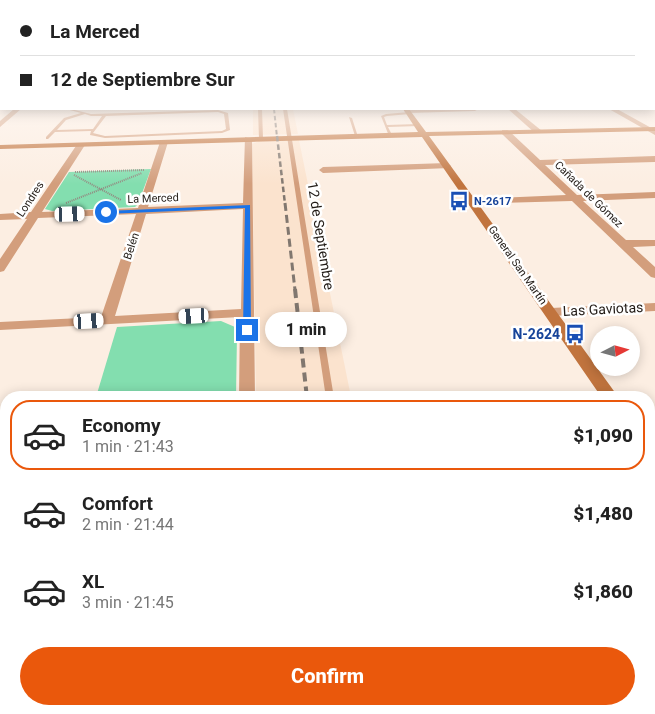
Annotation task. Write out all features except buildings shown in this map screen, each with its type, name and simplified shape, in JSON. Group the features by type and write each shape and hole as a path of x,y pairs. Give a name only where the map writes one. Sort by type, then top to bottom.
{"main road":[{"name":"General San Martín","path":"412,117 607,391"},
{"path":"0,147 357,136 388,130 505,132 650,128"}],"street":[{"path":"0,126 9,117"},
{"path":"521,117 538,131"},
{"path":"629,117 650,128 655,133"},
{"name":"Cañada de Gómez","path":"505,132 655,274"},
{"path":"247,391 248,206 254,139"},
{"name":"Belén","path":"107,320 164,142"},
{"name":"Londres","path":"0,268 81,145"},
{"path":"538,163 655,159"},
{"path":"323,170 447,166"},
{"path":"473,202 655,195"},
{"name":"La Merced","path":"0,217 248,206"},
{"path":"623,244 655,242"},
{"name":"Las Gaviotas","path":"551,312 655,307"},
{"path":"0,326 247,313"}],"lane":[{"path":"47,138 65,119 71,117"},
{"path":"103,117 91,134 105,137 222,132 228,130 227,117"},
{"path":"254,139 258,117"},
{"name":"12 de Septiembre","path":"285,117 329,391"},
{"path":"383,117 388,130"},
{"path":"350,118 357,136"},
{"path":"54,131 94,130"}],"path":[{"path":"124,201 72,172 147,170"},
{"path":"144,179 147,170"},
{"path":"59,206 147,170"}],"shaded area":[{"path":"253,117 295,117 298,134 253,135"},
{"path":"299,140 350,391 256,391 252,144 259,141"}],"green space":[{"path":"151,169 138,204 135,207 52,211 45,209 69,172"},
{"path":"221,321 235,327 237,333 236,391 98,391 117,327"}],"railway":[{"path":"275,117 277,137"},
{"path":"277,136 285,204"},
{"path":"285,203 295,290"},
{"path":"295,289 306,391"}],"place":[{"name":"N-2617","path":"459,201"},
{"name":"N-2624","path":"575,334"}],"route":[{"path":"106,212 248,206 247,330"}]}
